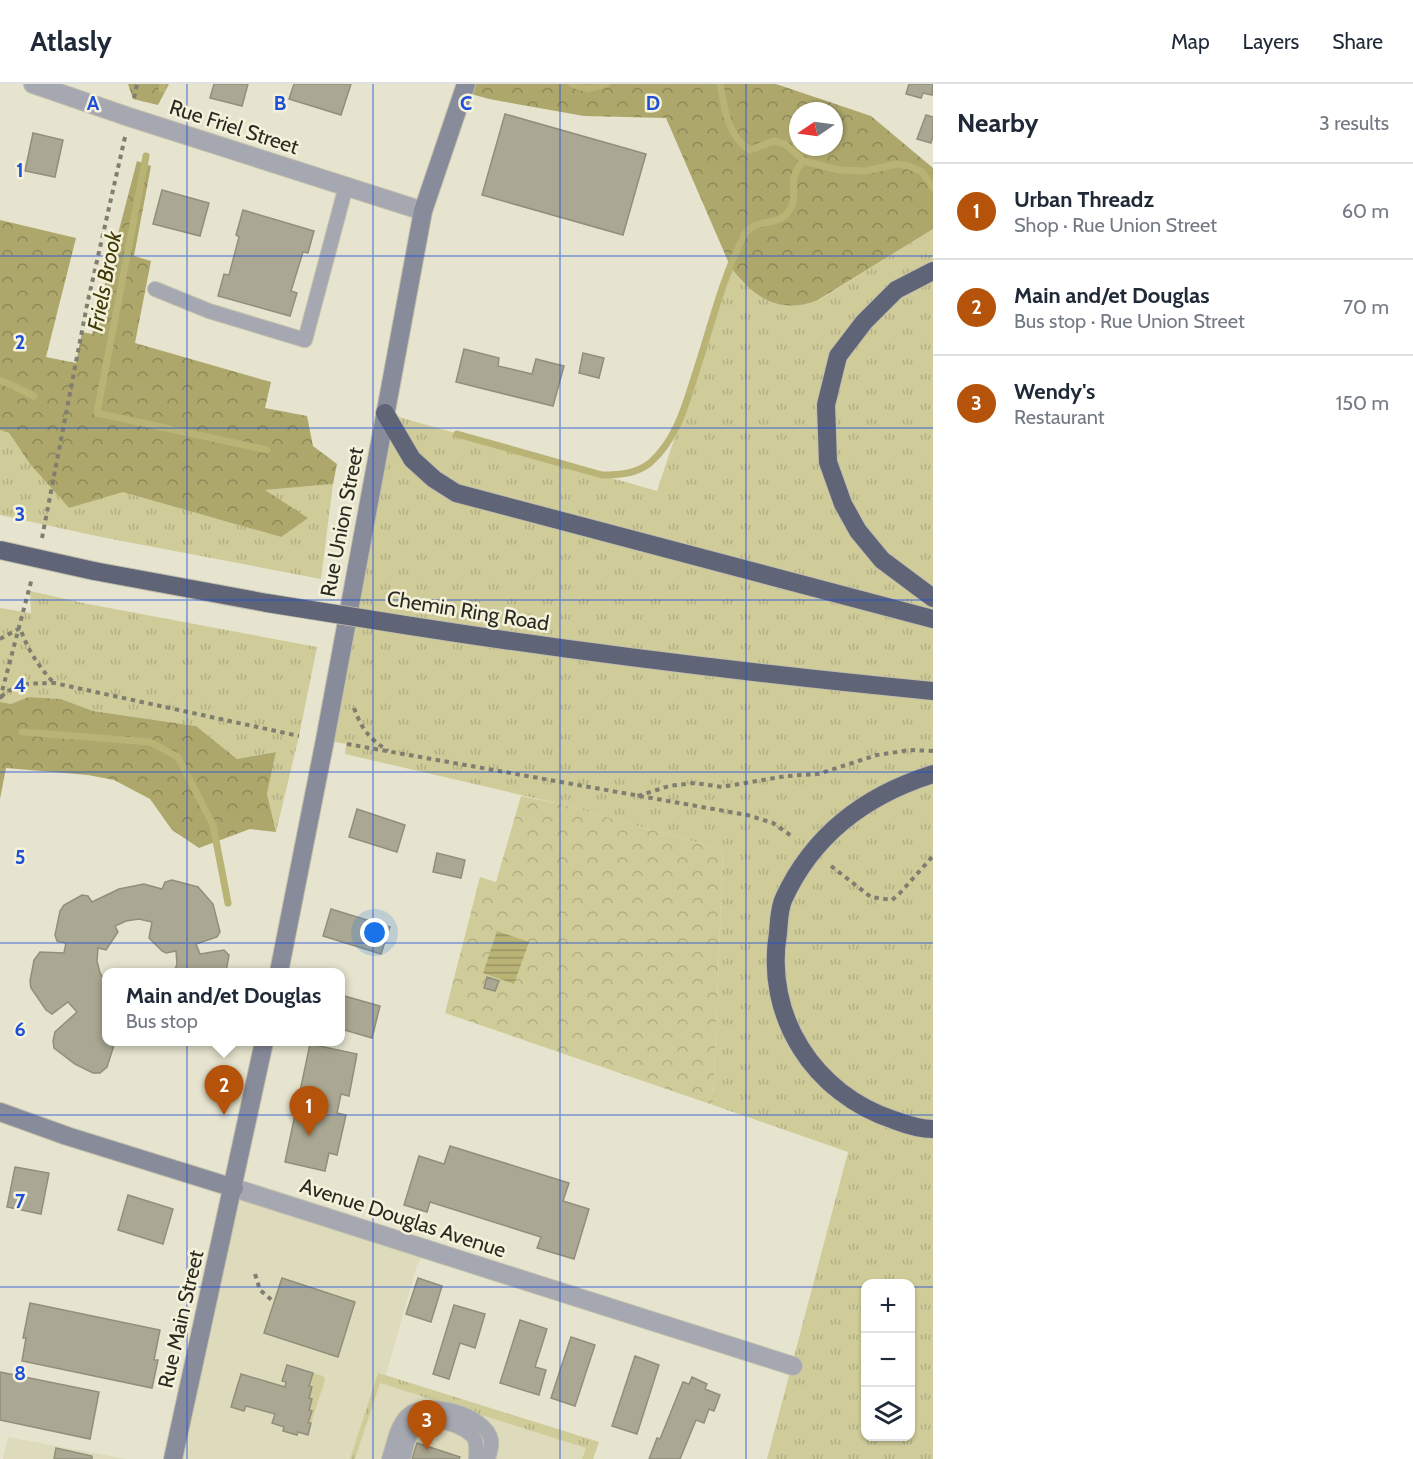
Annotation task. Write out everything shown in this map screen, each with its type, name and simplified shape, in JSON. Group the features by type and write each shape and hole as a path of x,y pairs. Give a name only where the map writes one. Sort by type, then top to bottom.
{"highway":[{"path":"933,271 897,290 864,322 838,356 826,405 828,462 848,513 858,531 882,560 933,598"},
{"path":"386,413 412,459 434,479 456,494 933,619"},
{"name":"Chemin Ring Road","path":"0,550 94,571 267,603 516,642 933,691"},
{"path":"933,774 908,782 868,801 836,826 806,859 783,900 775,952 779,998 799,1047 831,1086 870,1113 920,1129 933,1130"}],"main road":[{"name":"Rue Union Street","path":"280,968 327,729 423,212 466,84"},
{"path":"234,1188 263,1046"},
{"name":"Avenue Douglas Avenue","path":"0,1112 66,1136 234,1188"},
{"name":"Rue Main Street","path":"173,1459 234,1188"}],"street":[{"name":"Rue Friel Street","path":"33,84 423,212"},
{"name":"Avenue Douglas Avenue","path":"234,1188 793,1366"}],"lane":[{"path":"155,289 209,311 305,340 346,186"},
{"path":"389,1459 400,1424 409,1413 421,1407 437,1407 467,1416 486,1429 491,1440 488,1459"},
{"path":"403,1459 411,1432 426,1420 436,1420 468,1432 474,1438 476,1459"}],"path":[{"path":"41,542 87,305 137,84"},
{"path":"0,698 33,574"},
{"path":"0,639 20,628"},
{"path":"20,628 28,649 41,669 54,683"},
{"path":"0,698 11,688 21,684 54,683 299,736"},
{"path":"354,708 361,728 373,741 390,752"},
{"path":"346,744 754,816 773,823 793,837"},
{"path":"637,796 669,786 695,783 722,787 776,777 818,774 877,755 910,750 933,751"},
{"path":"831,866 871,897 892,900 933,856"},
{"path":"255,1274 260,1290 274,1302"}],"shaded area":[{"path":"497,931 529,942 514,984 483,973"},
{"path":"234,1188 427,1249 417,1265 386,1375 599,1442 593,1459 173,1459"},
{"path":"8,1437 127,1459 3,1459"}],"green space":[{"path":"128,84 169,84 158,105 133,99"},
{"path":"466,84 776,84 829,102 789,102 789,156 843,156 843,107 871,116 933,168 933,229 818,300 791,306 769,301 749,288 731,268 666,118 584,116 489,99 464,92"},
{"path":"137,161 151,166 134,256 151,261 135,343 271,382 265,408 307,416 313,446 337,464 333,484 265,490 308,518 281,537 123,492 69,508 30,464 9,433 0,430 0,220 76,238 46,357 76,363 82,332 92,334"},
{"path":"933,229 933,1459 767,1459 848,1152 713,1105 723,850 560,804 345,754 346,744 325,740 385,413 657,491 731,268 744,284 819,300"},
{"path":"0,430 9,433 30,464 69,508 123,491 281,537 264,490 333,484 321,579 101,537 0,515"},
{"path":"30,591 317,647 276,832 267,794 276,752 237,759 196,726 93,711 61,699 28,697 11,704 0,702 0,608 31,613"},
{"path":"28,697 61,699 93,711 196,726 237,759 276,752 267,794 276,832 250,829 199,848 172,830 150,799 114,780 88,775 6,768 0,799 0,702 11,704"},
{"path":"521,796 560,804 723,850 713,1105 445,1013 480,877 496,882"},
{"path":"313,1373 323,1376 325,1380 311,1423 308,1423 312,1399 309,1398 312,1387 309,1386"},
{"path":"378,1373 599,1442 593,1459 582,1459 586,1448 380,1383 355,1459 350,1459"}],"building":[{"path":"214,84 248,84 242,106 210,98"},
{"path":"294,84 351,84 341,115 289,99"},
{"path":"909,84 933,84 932,95 923,93 921,98 906,94"},
{"path":"505,114 646,154 623,235 482,195"},
{"path":"926,115 933,117 931,143 917,139"},
{"path":"33,133 63,140 55,177 25,171"},
{"path":"162,190 209,203 200,236 153,224"},
{"path":"243,210 314,231 308,253 303,252 291,291 297,293 290,316 218,296 224,274 229,275"},
{"path":"464,349 499,358 498,366 532,374 536,359 564,366 553,406 456,382"},
{"path":"583,353 604,358 599,378 579,373"},
{"path":"357,809 405,825 397,852 349,837"},
{"path":"437,853 465,860 461,878 433,872"},
{"path":"172,880 198,887 213,904 220,932 217,937 196,944 200,954 224,950 229,955 227,968 176,968 176,951 166,953 162,951 149,938 152,922 139,919 115,926 118,932 106,950 98,948 97,961 102,976 102,1046 114,1046 107,1067 100,1073 93,1073 75,1064 54,1048 55,1032 77,1012 68,1002 52,1014 46,1010 31,988 34,960 40,952 64,953 66,943 57,941 55,935 60,911 64,905 82,895 88,896 92,902 119,889 144,884 162,889 165,882"},
{"path":"331,909 390,927 381,954 323,936"},
{"path":"487,977 499,981 495,991 484,988"},
{"path":"345,996 380,1006 372,1038 345,1030"},
{"path":"310,1046 357,1054 349,1096 341,1094 337,1113 346,1115 337,1155 329,1153 325,1171 285,1162"},
{"path":"450,1146 569,1183 563,1201 589,1209 574,1259 537,1248 541,1237 430,1202 427,1212 404,1205 419,1156 444,1164"},
{"path":"15,1167 49,1173 41,1214 7,1207"},
{"path":"128,1195 173,1209 163,1244 118,1230"},
{"path":"282,1278 355,1302 338,1357 264,1333"},
{"path":"282,1278 355,1302 338,1357 264,1333"},
{"path":"418,1278 442,1286 431,1322 406,1314"},
{"path":"30,1303 160,1330 154,1360 158,1360 152,1388 22,1361 26,1338 23,1338"},
{"path":"454,1305 485,1314 475,1348 460,1343 449,1379 433,1374"},
{"path":"520,1320 547,1329 535,1367 546,1370 539,1395 500,1383"},
{"path":"571,1337 595,1345 575,1406 551,1398"},
{"path":"635,1356 659,1365 637,1434 612,1426"},
{"path":"287,1365 313,1373 309,1386 312,1387 309,1398 312,1399 309,1410 312,1411 308,1423 311,1423 308,1435 283,1431 284,1427 272,1423 275,1414 246,1406 244,1411 231,1407 241,1374 285,1387 286,1382 282,1381"},
{"path":"0,1372 99,1392 90,1439 0,1420"},
{"path":"692,1377 707,1384 705,1389 720,1395 714,1411 709,1409 704,1423 696,1420 680,1459 649,1459 657,1438 660,1439 683,1382 689,1384"},
{"path":"417,1443 460,1457 459,1459 412,1459"},
{"path":"56,1448 92,1456 92,1459 54,1459"}],"waterway":[{"name":"Friels Brook","path":"162,89 163,84"},
{"name":"Friels Brook","path":"572,84 587,89 606,84"},
{"name":"Friels Brook","path":"720,84 725,112 732,130 750,150 774,141 785,144 804,161 839,170 865,171 897,164 909,166 922,172 933,188"},
{"name":"Friels Brook","path":"146,156 97,413 267,450"},
{"path":"457,434 602,475 633,472 645,467 667,444 678,422 723,287 743,237 753,226 779,219 789,211 794,199 795,174 804,161"},
{"name":"Friels Brook","path":"0,380 34,396"},
{"path":"22,732 150,742 178,757 213,825 228,903"}],"place":[{"name":"Main and/et Douglas","path":"224,1115"},
{"name":"Urban Threadz","path":"309,1136"},
{"name":"Wendy's","path":"427,1450"}]}
